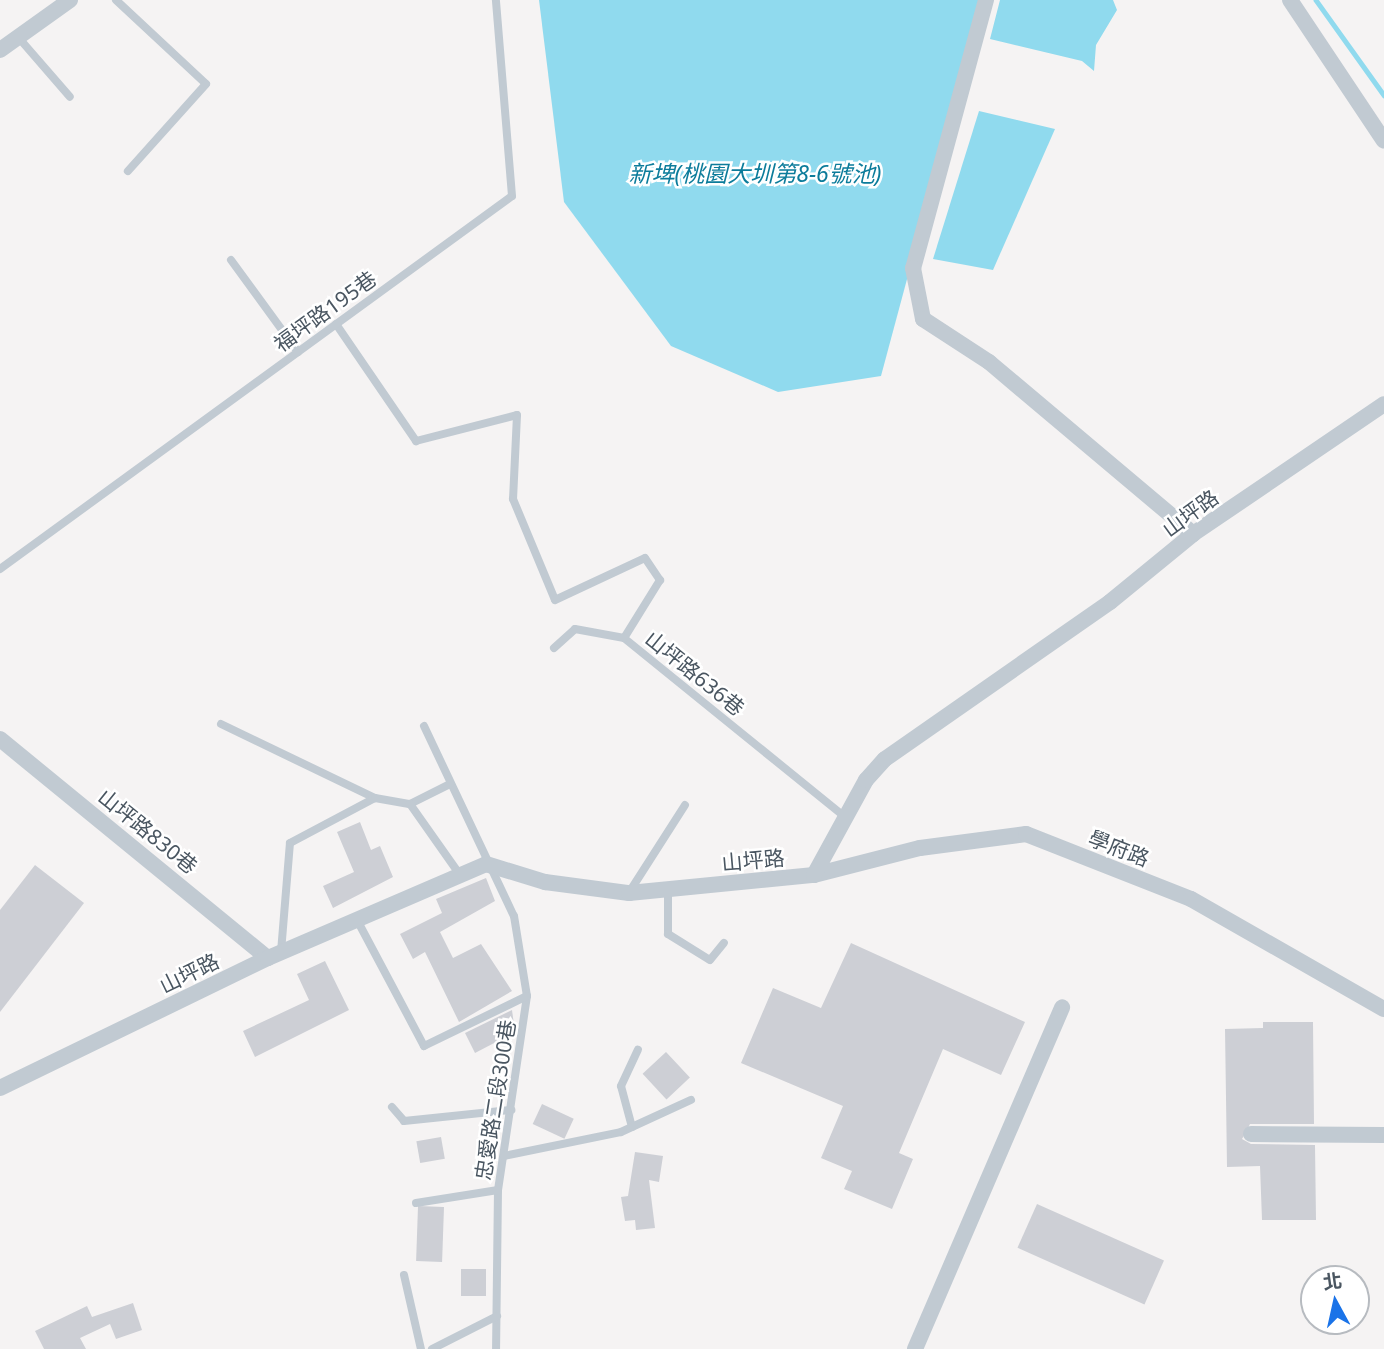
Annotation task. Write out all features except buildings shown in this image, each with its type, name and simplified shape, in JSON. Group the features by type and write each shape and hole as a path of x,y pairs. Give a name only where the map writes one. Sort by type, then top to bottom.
{"street":[{"path":"0,50 70,0"},
{"path":"986,0 913,268 923,319 989,362 1193,534"},
{"path":"1290,0 1384,141"},
{"name":"山坪路","path":"0,1088 274,955 458,872 486,864 545,882 629,893 814,875 846,818 885,760 1110,603 1193,534 1384,404"},
{"name":"山坪路830巷","path":"0,739 274,955"},
{"name":"學府路","path":"814,875 920,848 1026,834 1191,899 1384,1009"},
{"path":"915,1349 1062,1007"},
{"path":"1251,1135 1384,1135"}],"lane":[{"path":"116,0 206,84 128,170"},
{"name":"福坪路195巷","path":"0,569 512,196 496,0"},
{"path":"18,37 70,97"},
{"path":"231,260 298,352"},
{"name":"山坪路636巷","path":"336,324 416,441 517,415 513,499 555,600 645,558 660,580 624,638 846,818"},
{"path":"554,648 575,629 624,638"},
{"path":"221,724 375,798 410,804 450,785"},
{"name":"忠愛路二段300巷","path":"424,726 486,864 514,916 527,996 498,1190 496,1349"},
{"path":"274,955 290,843 375,798"},
{"path":"410,804 458,872"},
{"path":"629,893 685,805"},
{"path":"668,889 668,934 709,960 724,943"},
{"path":"356,918 424,1046 527,996"},
{"path":"632,1127 621,1086 638,1050"},
{"path":"504,1156 632,1127 691,1100"},
{"path":"392,1107 404,1121 511,1110"},
{"path":"416,1203 498,1190"},
{"path":"404,1275 421,1349"},
{"path":"432,1349 497,1316"}],"water":[{"name":"新埤(桃園大圳第8-6號池)","path":"539,0 982,0 881,376 778,392 671,346 564,202"},
{"path":"1000,0 1113,0 1117,10 1096,45 1094,71 1082,61 990,39"},
{"path":"979,111 1055,129 993,270 933,259"}],"waterway":[{"path":"1316,0 1384,95"}]}
